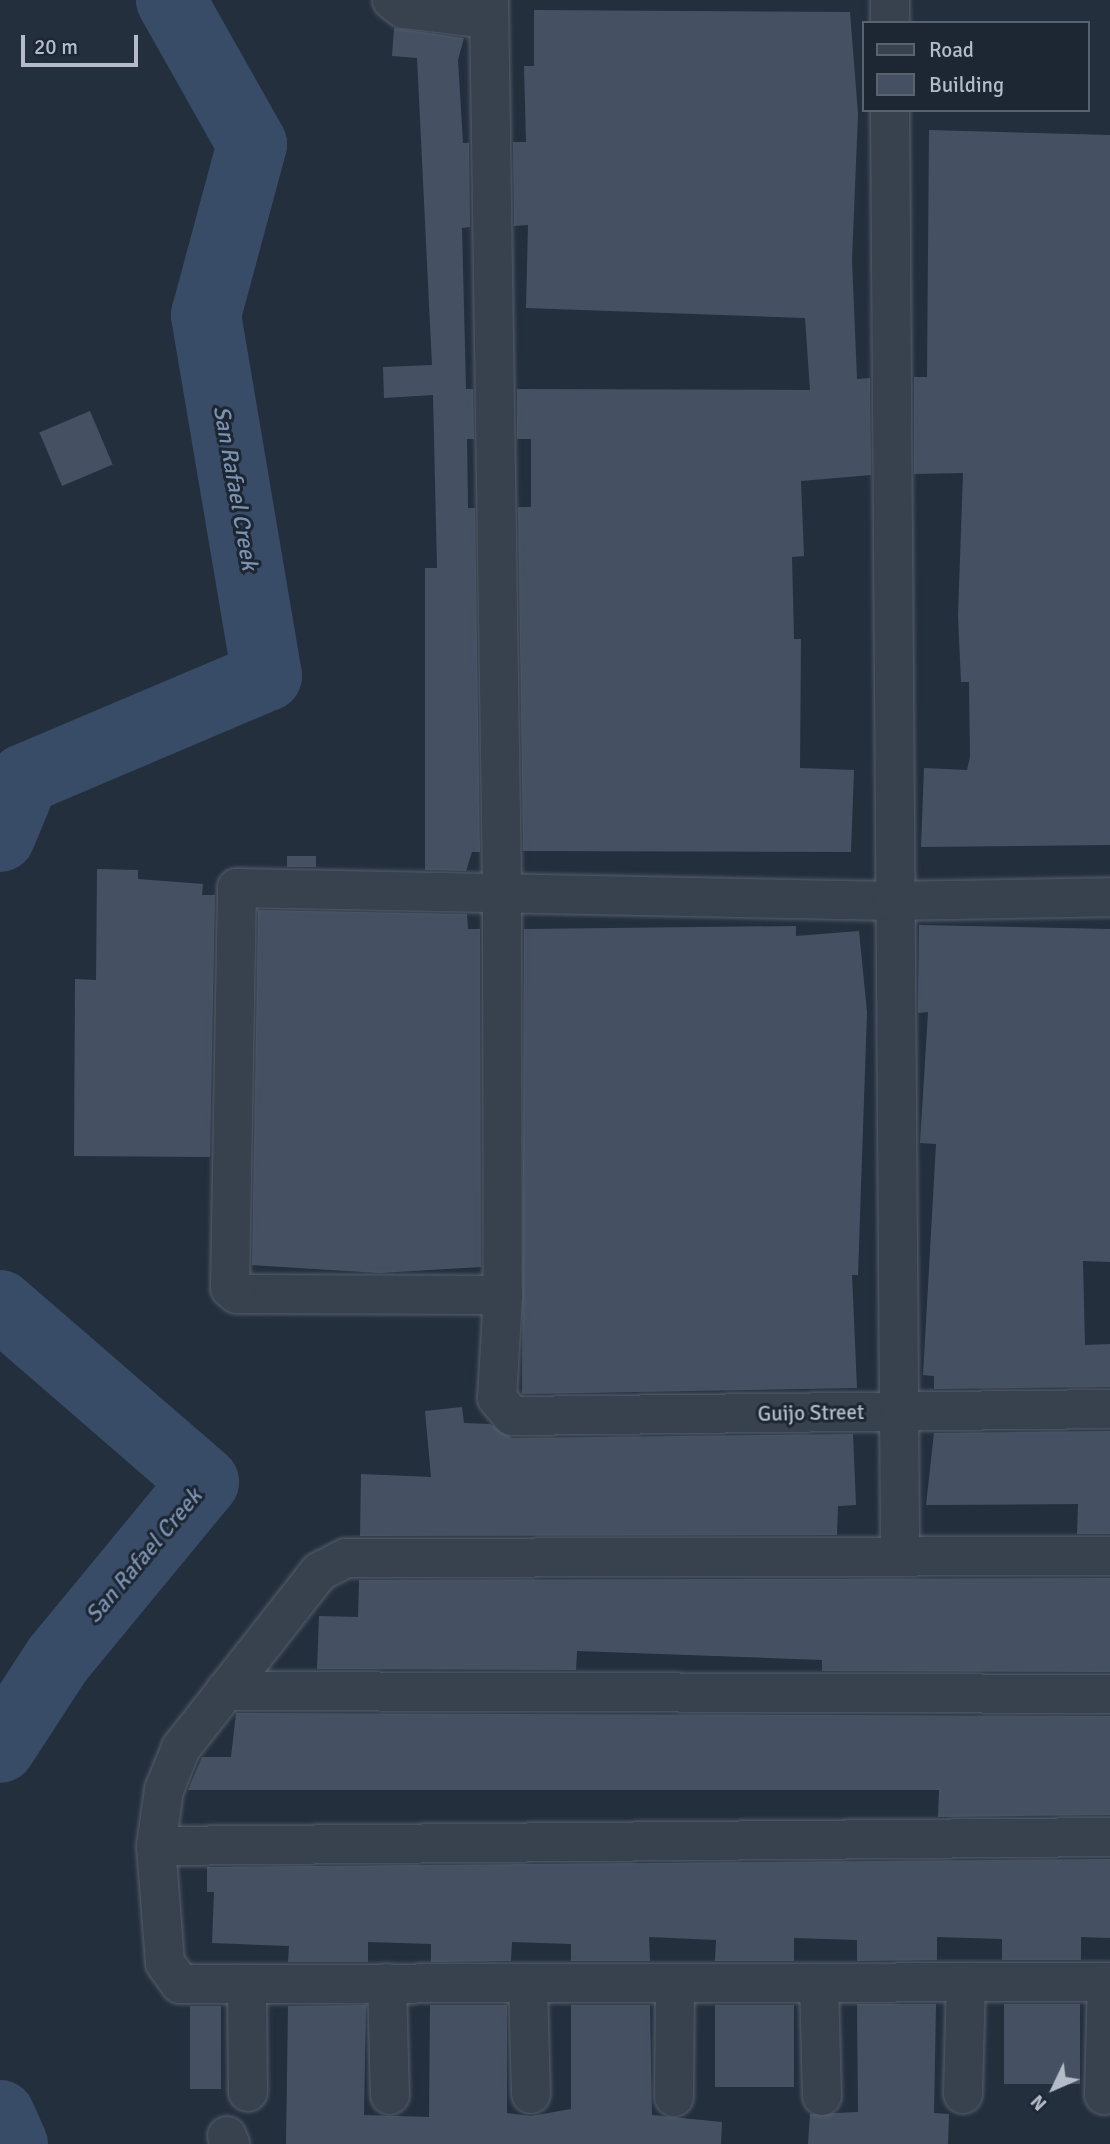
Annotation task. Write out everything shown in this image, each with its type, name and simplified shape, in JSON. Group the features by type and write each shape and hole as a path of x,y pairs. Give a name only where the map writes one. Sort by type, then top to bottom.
{"street":[{"path":"392,0 404,9 488,10 502,891 503,1295 237,1294 230,1280 237,888 502,891 891,901 1110,897"},
{"path":"890,0 890,21"},
{"path":"890,112 891,901 900,1554"},
{"name":"Guijo Street","path":"503,1295 496,1398 512,1416 1110,1409"},
{"path":"1104,2095 1108,1982 180,1984 171,1975 156,1846 164,1790 181,1748 319,1573 346,1558 900,1554 1110,1556"},
{"path":"225,1691 1110,1694"},
{"path":"156,1846 1110,1837"},
{"path":"963,2094 966,1982"},
{"path":"387,1983 390,2095"},
{"path":"528,1983 531,2094"},
{"path":"674,2097 676,1983"},
{"path":"819,1983 822,2096"},
{"path":"247,1984 248,2092"}],"building":[{"path":"534,10 850,12 858,114 852,260 857,379 870,378 871,475 801,481 804,556 792,557 794,639 801,639 800,768 854,770 851,852 523,851 518,507 531,507 531,439 517,439 517,389 810,390 805,318 526,308 528,225 514,226 513,142 526,142 524,66 534,66"},
{"path":"394,28 464,38 458,60 463,143 469,143 470,227 462,228 466,389 473,389 474,439 467,439 468,508 475,508 480,852 472,852 466,871 425,870 425,568 437,568 433,395 384,398 383,367 432,365 417,58 392,56"},
{"path":"929,130 1110,135 1110,845 921,847 924,768 967,770 970,757 969,682 961,682 958,616 963,473 914,474 914,377 927,377"},
{"path":"90,411 113,464 62,486 39,432"},
{"path":"287,856 316,856 316,867 287,867"},
{"path":"97,869 138,870 138,879 203,884 202,895 215,895 210,1157 74,1156 75,979 96,980"},
{"path":"258,910 467,914 468,929 480,929 481,1267 379,1273 252,1265"},
{"path":"919,925 1110,929 1110,1262 1083,1261 1085,1345 1110,1344 1110,1387 934,1389 934,1376 923,1375 936,1144 920,1143 928,1012 918,1013"},
{"path":"796,926 796,936 859,931 867,1012 858,1275 852,1275 857,1388 522,1394 524,929"},
{"path":"462,1407 464,1423 490,1424 512,1438 853,1434 856,1505 838,1506 837,1535 360,1536 361,1474 431,1477 425,1411"},
{"path":"1110,1431 1110,1534 1077,1534 1078,1504 926,1505 934,1433"},
{"path":"1110,1578 1110,1672 822,1671 822,1660 577,1651 576,1670 317,1669 319,1616 358,1617 359,1580"},
{"path":"236,1713 1110,1716 1110,1815 938,1817 939,1790 188,1790 202,1757 231,1757"},
{"path":"1110,1859 1110,1938 1081,1937 1081,1960 1002,1960 1002,1939 937,1937 937,1960 857,1961 857,1940 794,1938 794,1961 715,1961 716,1940 649,1937 650,1961 571,1961 571,1944 512,1942 511,1961 431,1962 431,1944 368,1942 368,1962 288,1962 289,1946 212,1943 214,1892 207,1892 207,1867"},
{"path":"857,2004 936,2004 934,2113 949,2114 948,2144 808,2144 810,2114 858,2112"},
{"path":"1004,2004 1080,2004 1080,2084 1004,2084"},
{"path":"366,2005 364,2115 429,2117 430,2005 507,2005 507,2113 531,2116 571,2109 571,2005 650,2005 652,2115 722,2122 721,2144 286,2144 288,2006"},
{"path":"715,2005 794,2005 794,2087 715,2087"},
{"path":"190,2006 221,2006 221,2089 190,2089"}],"waterway":[{"name":"San Rafael Creek","path":"0,837 24,779 267,676 206,315 252,144 171,0"},
{"name":"San Rafael Creek","path":"0,1305 204,1482 58,1659 0,1748"},
{"name":"San Rafael Creek","path":"0,2115 13,2144"}]}
